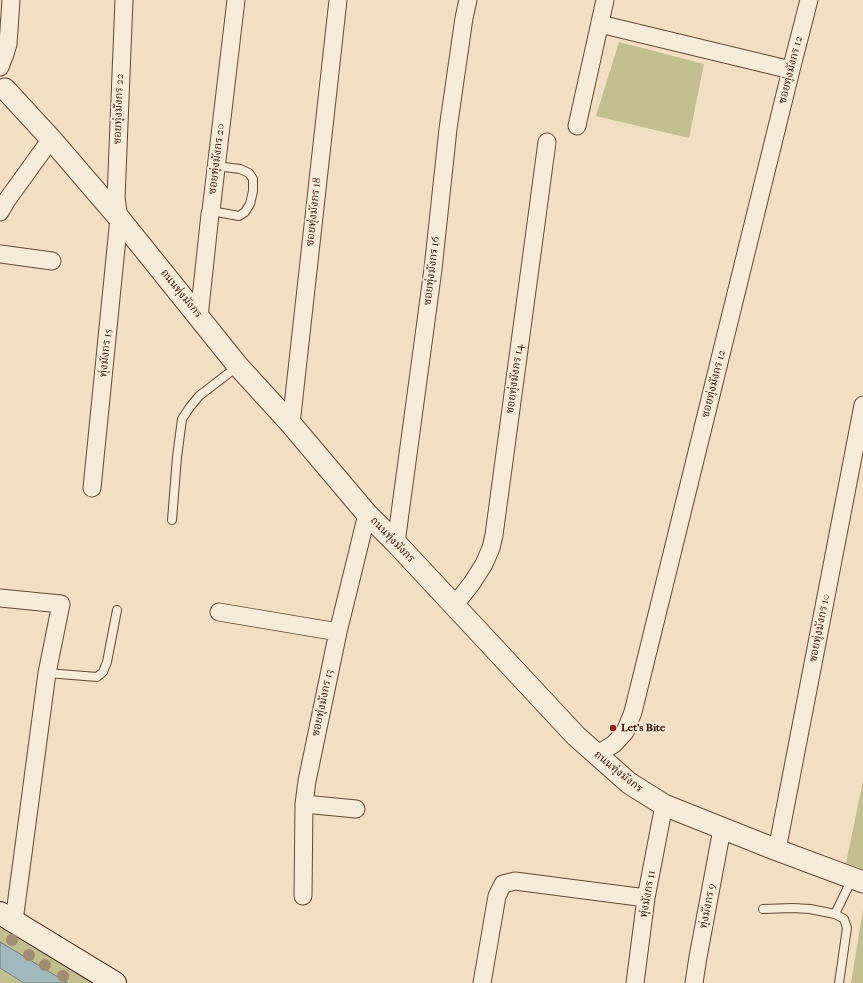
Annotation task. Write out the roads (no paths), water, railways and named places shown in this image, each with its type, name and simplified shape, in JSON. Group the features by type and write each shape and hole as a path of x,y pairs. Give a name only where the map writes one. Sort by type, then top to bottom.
{"main road":[{"path":"7,917 115,983"}],"street":[{"path":"0,67 8,44 11,0"},
{"name":"ซอยทุ่งมังกร 22","path":"119,218 116,198 124,0"},
{"name":"ซอยทุ่งมังกร 20","path":"199,317 236,0"},
{"name":"ซอยทุ่งมังกร 18","path":"291,424 338,0"},
{"name":"ซอยทุ่งมังกร 16","path":"396,543 433,269 448,129 468,0"},
{"path":"577,126 605,0"},
{"name":"ซอยทุ่งมังกร 12","path":"596,755 614,744 625,732 632,712 809,0"},
{"path":"600,24 791,70"},
{"name":"ถนนทุ่งมังกร","path":"2,89 51,139 119,218 238,366 291,424 367,514 396,543 576,736 596,755 629,783 664,805 722,829 858,880"},
{"path":"0,212 51,139"},
{"name":"ซอยทุ่งมังกร 14","path":"454,606 472,583 484,564 491,548 494,535 547,142"},
{"name":"ทุ่งมังกร 15","path":"92,488 119,218"},
{"path":"0,254 52,261"},
{"name":"ซอยทุ่งมังกร 10","path":"777,850 863,405"},
{"name":"ซอยทุ่งมังกร 13","path":"303,896 304,804 306,781 338,632 367,514"},
{"path":"0,598 61,604 47,673 7,917"},
{"path":"219,612 338,632"},
{"path":"304,804 356,809"},
{"name":"ทุ่งมังกร 11","path":"635,983 646,898 664,805"},
{"name":"ทุ่งมังกร 9","path":"694,983 722,829"},
{"path":"482,983 497,896 503,884 515,881 646,898"}],"lane":[{"path":"211,211 239,216 245,212 250,204 253,190 253,179 249,173 240,168 216,166"},
{"path":"172,520 177,457 182,419 199,396 238,366"},
{"path":"47,673 97,677 103,672 107,662 117,610"},
{"path":"835,914 858,880"},
{"path":"763,909 810,909 835,914 844,919 847,928 839,983"}],"water":[{"path":"0,942 68,983 24,983 0,968"}],"place":[{"name":"Let's Bite","path":"613,728"}]}
